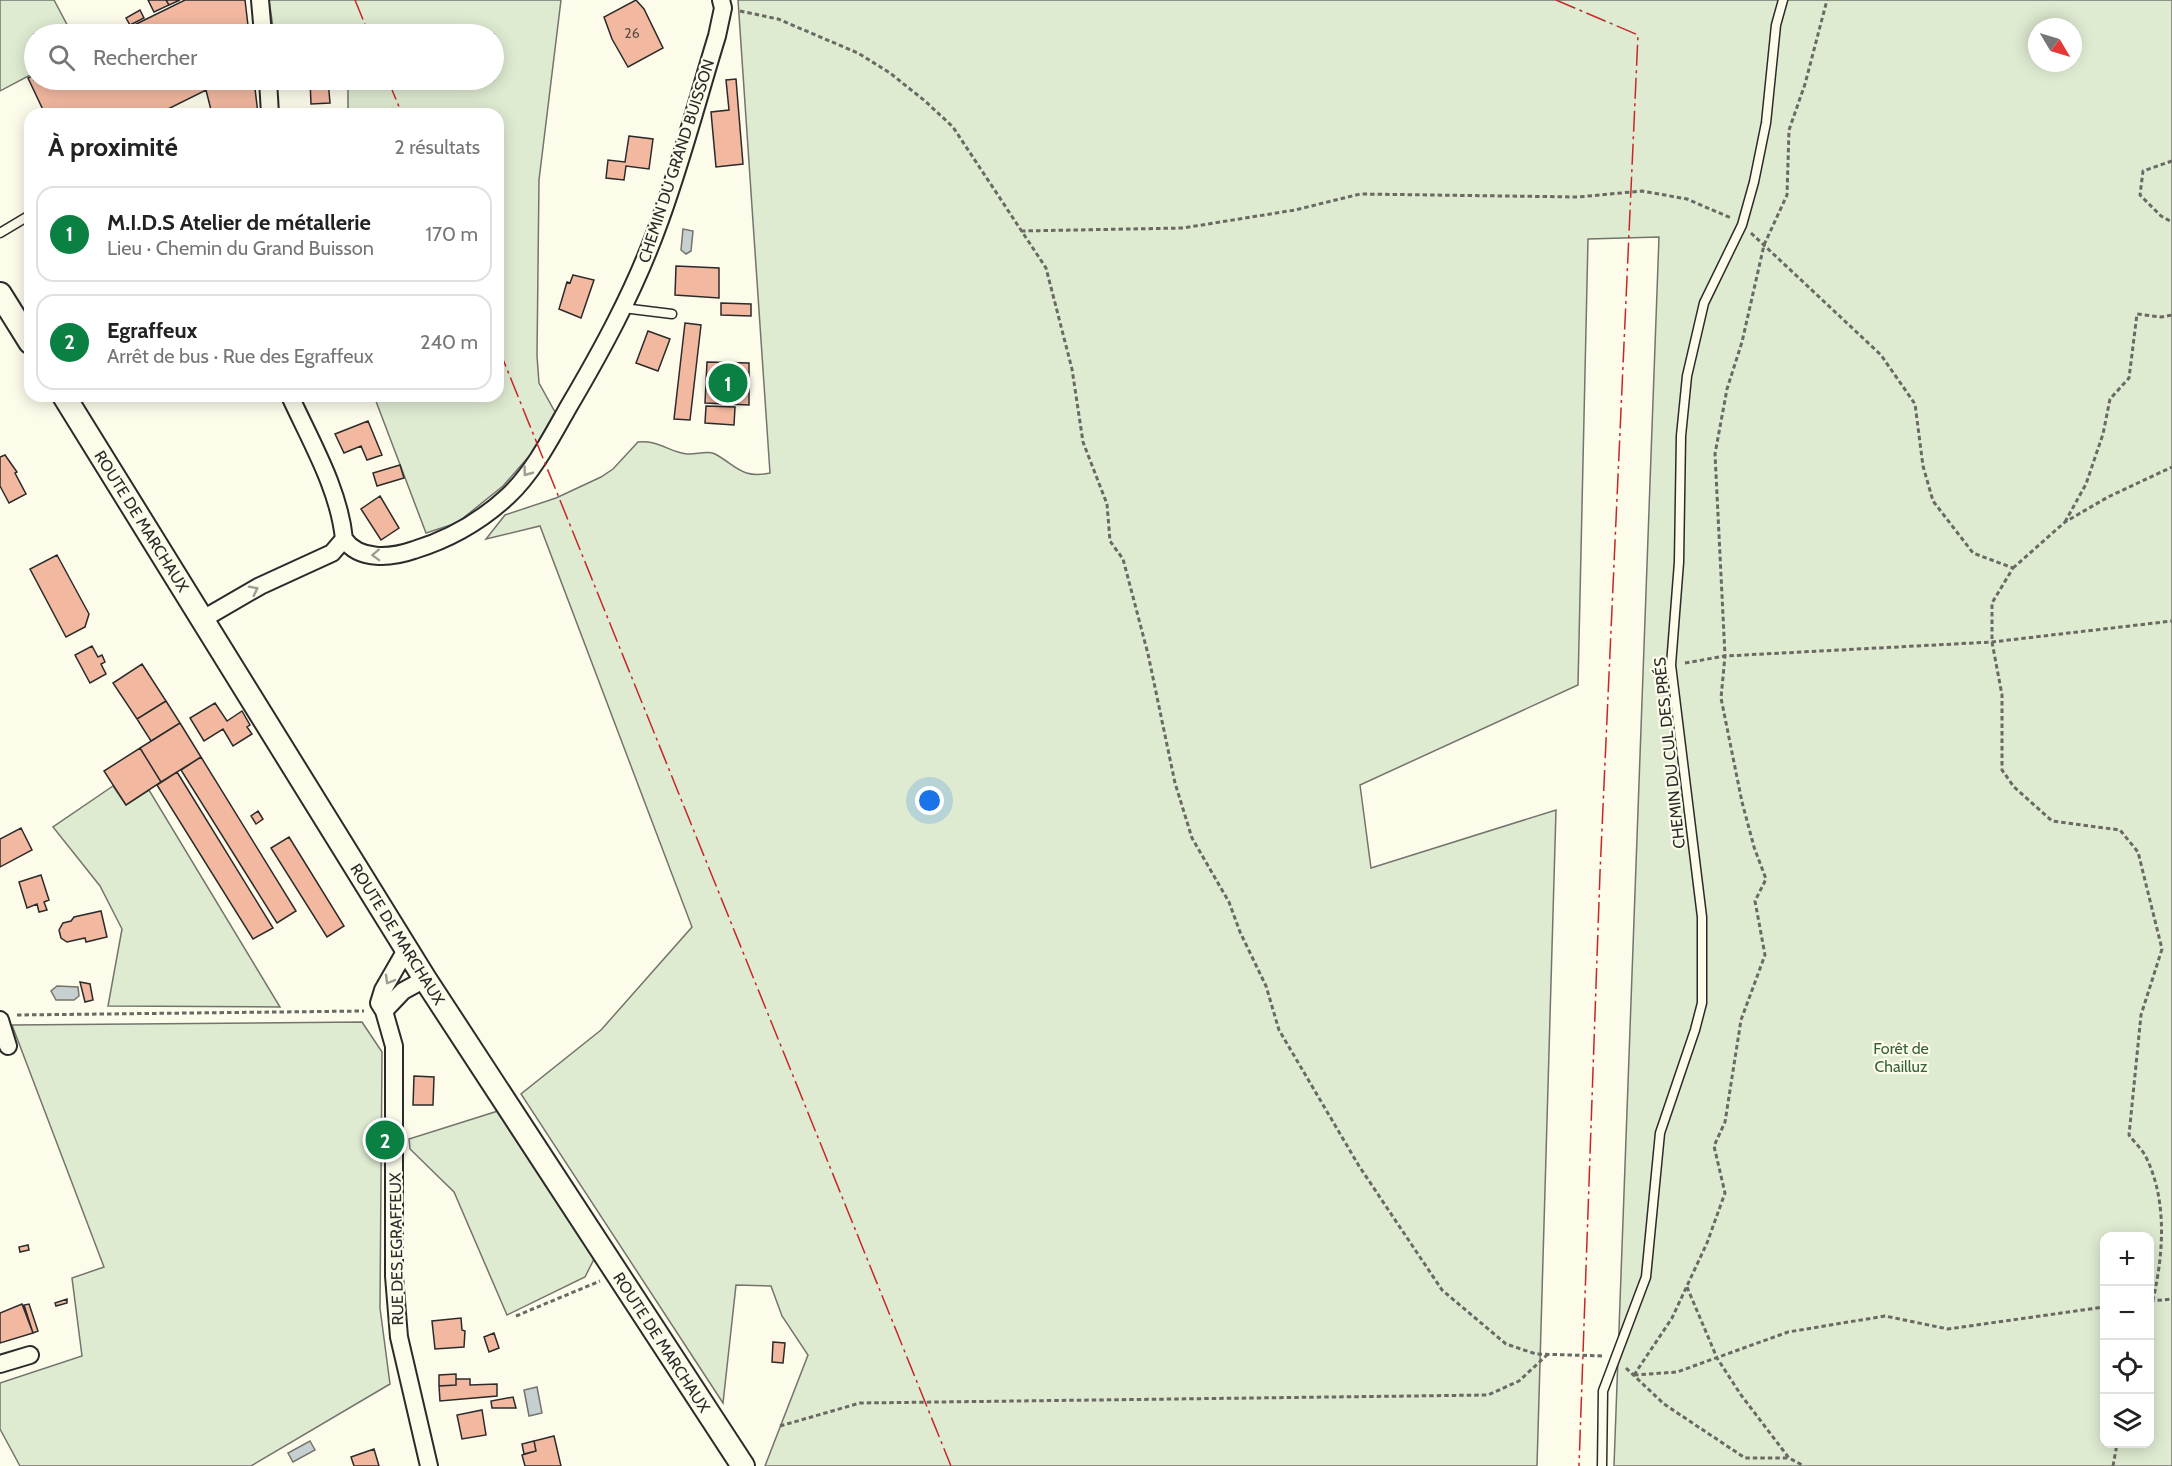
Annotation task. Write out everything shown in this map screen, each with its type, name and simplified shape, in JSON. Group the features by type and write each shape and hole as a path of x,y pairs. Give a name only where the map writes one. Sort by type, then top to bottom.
{"main road":[{"path":"0,294 24,332"},
{"name":"ROUTE DE MARCHAUX","path":"68,402 406,950 743,1466"}],"street":[{"path":"260,0 262,24"},
{"name":"CHEMIN DU GRAND BUISSON","path":"344,539 358,553 372,556 410,552 468,528 510,495 559,423 623,308 656,231 673,180 722,4"},
{"path":"269,90 270,108"},
{"path":"203,619 252,591 332,553 344,539 342,518 334,492 293,402"},
{"path":"406,950 383,990 379,1003 384,1011 403,991 425,979"},
{"name":"RUE DES EGRAFFEUX","path":"384,1011 394,1046 393,1276 399,1337 429,1466"},
{"path":"0,1020 9,1046"},
{"path":"0,1364 30,1355"}],"lane":[{"name":"CHEMIN DU CUL DES PRÉS","path":"1602,1466 1603,1391 1646,1277 1660,1133 1702,1003 1702,917 1671,665 1679,562 1681,436 1687,376 1704,303 1742,225 1754,182 1766,123 1776,25 1783,0"},
{"path":"0,232 24,218"},
{"path":"623,308 672,314"}],"path":[{"path":"1634,1375 1672,1318 1707,1243 1725,1194 1714,1146 1725,1122 1741,1020 1765,955 1755,901 1766,879 1754,847 1721,698 1725,656 1715,454 1727,389 1742,342 1764,245 1787,195 1789,130 1805,84 1827,0"},
{"path":"722,4 778,19 858,53 890,72 953,127 1046,268 1072,369 1083,442 1107,504 1110,541 1123,559 1148,654 1175,783 1192,838 1229,902 1240,932 1266,986 1279,1030 1359,1166 1442,1290 1506,1344 1536,1354 1615,1356 1664,1404 1745,1458 1789,1458"},
{"path":"2172,161 2143,171 2140,195 2161,216 2172,222"},
{"path":"1022,231 1183,228 1295,210 1360,194 1578,197 1642,191 1687,200 1730,217 1742,225"},
{"path":"1764,245 1881,355 1915,404 1923,466 1933,501 1973,553 2013,568"},
{"path":"2065,522 2086,484 2103,434 2110,399 2128,378 2137,314 2162,317 2172,315"},
{"path":"2154,1286 2161,1252 2160,1199 2145,1156 2129,1135 2141,1015 2162,949 2148,888 2138,852 2120,830 2052,820 2014,787 2002,770 2002,695 1992,642 1992,603 2013,568 2065,522 2108,497 2172,467"},
{"path":"1671,665 1725,656 1992,642 2172,621"},
{"path":"25,1015 384,1011"},
{"path":"516,1316 618,1274"},
{"path":"1687,1287 1717,1358 1741,1395 1789,1458 1804,1466"},
{"path":"2154,1301 2172,1299"},
{"path":"1634,1375 1677,1372 1788,1332 1885,1316 1948,1329 2100,1308"},
{"path":"780,1426 860,1403 1488,1395 1519,1381 1548,1355"},
{"path":"2113,1466 2116,1448"}],"green space":[{"path":"0,0 54,0 67,24 24,24 24,78 0,91"},
{"path":"269,0 561,0 539,180 537,356 539,383 555,412 531,454 503,486 457,523 426,533 376,402 504,402 504,108 348,108 348,90 504,90 504,24 273,24"},
{"name":"Forêt de Chailluz","path":"738,0 2172,0 2172,1466 1614,1466 1659,237 1588,239 1578,685 1360,785 1371,868 1556,810 1537,1466 765,1466 808,1355 782,1316 771,1286 736,1285 723,1403 521,1094 601,1030 692,927 540,526 486,539 505,515 556,498 601,477 613,469 638,442 658,444 687,454 712,453 746,473 770,473"},
{"path":"113,786 126,805 149,790 280,1007 108,1006 122,929 100,886 53,827"},
{"path":"362,1022 382,1052 380,1308 390,1384 251,1466 20,1466 0,1429 0,1383 82,1356 72,1278 104,1267 12,1025"},
{"path":"498,1111 594,1259 585,1277 507,1315 454,1192 410,1149 409,1139"}],"shaded area":[{"path":"683,229 693,231 691,251 686,254 681,250"},
{"path":"57,986 78,987 79,996 74,1000 56,1000 51,991"},
{"path":"537,1387 542,1413 529,1416 524,1390"},
{"path":"310,1441 315,1450 293,1462 288,1453"}],"building":[{"path":"148,0 166,0 169,5 154,12"},
{"path":"166,0 180,0 169,5"},
{"path":"185,0 245,0 248,24 136,24"},
{"path":"636,0 644,9 663,48 628,67 612,39 604,17"},
{"path":"140,10 144,18 129,24 126,18"},
{"path":"736,79 743,164 716,167 711,112 729,110 726,80"},
{"path":"34,90 206,90 170,108 42,108"},
{"path":"206,90 255,90 257,108 210,108"},
{"path":"310,90 329,90 330,103 311,104"},
{"path":"629,136 653,139 649,169 626,166 624,180 606,178 608,160 625,162"},
{"path":"676,266 719,268 719,298 675,295"},
{"path":"573,275 594,280 581,318 559,309 567,282 570,283"},
{"path":"721,303 751,304 751,316 721,315"},
{"path":"685,323 701,325 690,420 674,419"},
{"path":"648,331 670,339 658,371 636,363"},
{"path":"707,362 749,363 749,405 705,403"},
{"path":"706,406 735,407 734,425 705,423"},
{"path":"368,421 382,455 367,460 361,446 344,453 335,434"},
{"path":"5,455 17,472 15,473 26,494 9,503 0,486 0,457"},
{"path":"400,465 404,478 377,486 373,473"},
{"path":"380,496 399,528 381,540 361,509"},
{"path":"57,555 89,614 85,627 66,637 30,569"},
{"path":"92,646 98,657 102,655 105,662 101,664 106,674 90,683 75,655"},
{"path":"142,664 166,701 137,719 113,683"},
{"path":"166,701 180,723 151,741 137,719"},
{"path":"215,703 227,721 242,711 252,734 233,746 223,729 204,741 190,718"},
{"path":"180,723 201,757 161,782 140,748"},
{"path":"140,748 161,782 126,805 104,771"},
{"path":"201,757 296,911 277,923 181,770"},
{"path":"177,772 273,928 253,939 157,785"},
{"path":"258,811 263,819 256,824 251,816"},
{"path":"21,828 32,850 0,867 0,839"},
{"path":"289,837 344,926 327,937 271,848"},
{"path":"41,875 49,900 44,902 47,910 39,912 37,904 27,908 19,882"},
{"path":"101,911 107,937 86,942 85,938 67,942 61,938 59,930 63,923 71,921 74,917"},
{"path":"80,982 90,984 93,1000 85,1002"},
{"path":"414,1076 434,1077 433,1105 413,1105"},
{"path":"28,1245 29,1250 20,1252 19,1247"},
{"path":"67,1299 67,1303 56,1306 55,1303"},
{"path":"22,1304 33,1333 0,1343 0,1313"},
{"path":"29,1304 38,1331 33,1333 24,1305"},
{"path":"461,1318 462,1330 465,1331 464,1347 435,1349 432,1321"},
{"path":"494,1333 499,1348 489,1352 484,1337"},
{"path":"773,1342 785,1343 783,1363 772,1362"},
{"path":"456,1374 456,1385 439,1386 439,1375"},
{"path":"456,1379 470,1379 470,1385 497,1384 497,1396 440,1401 439,1386 456,1385"},
{"path":"513,1397 516,1408 492,1408 491,1401"},
{"path":"482,1410 486,1435 462,1439 457,1415"},
{"path":"554,1436 561,1466 525,1466 522,1455 536,1451 534,1441"},
{"path":"534,1441 536,1451 524,1454 522,1444"},
{"path":"374,1449 379,1466 354,1466 351,1457"}],"power":[{"path":"355,0 365,24"},
{"path":"1556,0 1638,35 1600,873 1579,1466"},
{"path":"392,90 400,108"},
{"path":"504,362 951,1466"}],"place":[{"name":"M.I.D.S Atelier de métallerie","path":"728,383"},
{"name":"Egraffeux","path":"385,1140"}]}
